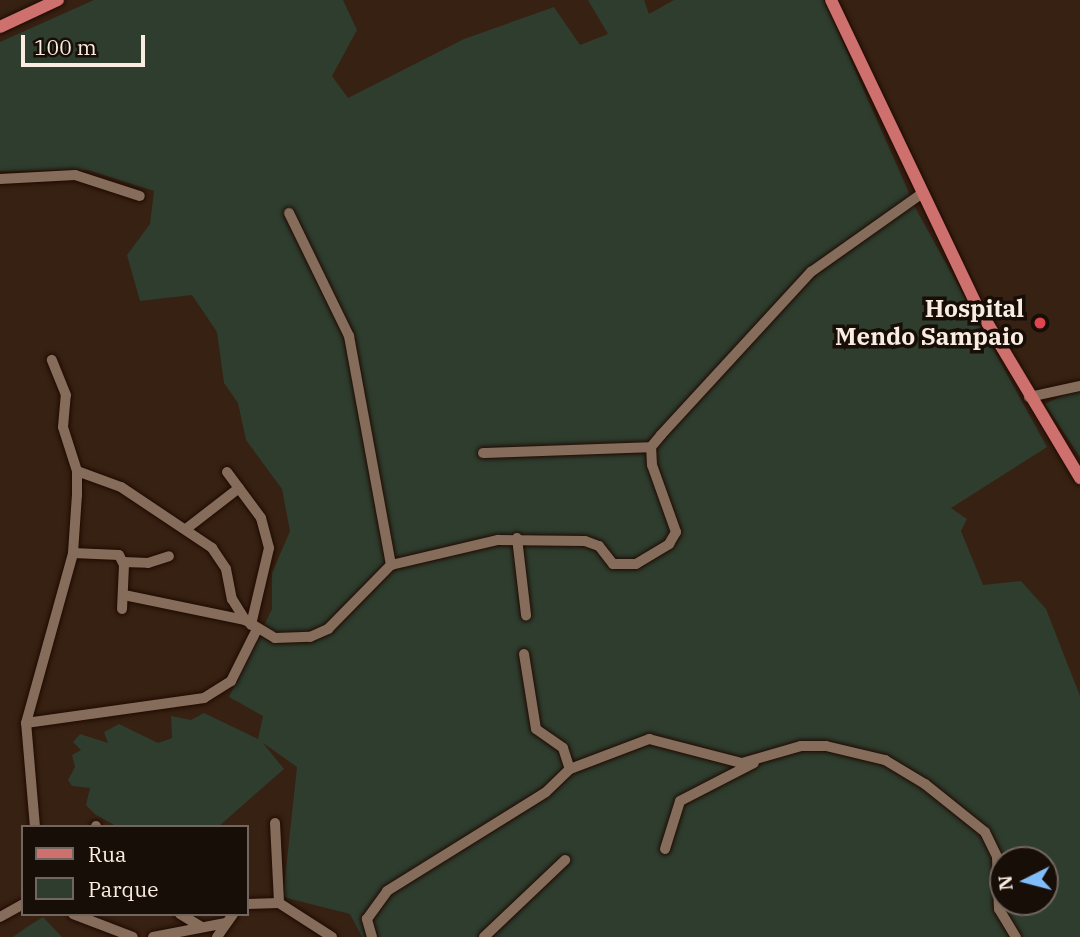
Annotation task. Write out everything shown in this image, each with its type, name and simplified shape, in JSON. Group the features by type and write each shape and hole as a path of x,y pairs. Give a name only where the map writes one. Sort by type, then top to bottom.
{"main road":[{"path":"0,27 58,0"},
{"path":"831,0 921,194 1029,397 1080,478"}],"street":[{"path":"0,179 75,175 140,196"},
{"path":"124,595 251,625 290,640 328,629 391,565 517,538 589,542 613,564 627,566 669,544 675,523 652,465 651,447 695,392 811,272 921,194"},
{"path":"289,213 349,336 391,565"},
{"path":"35,825 26,723 73,554 77,471 63,427 66,395 52,360"},
{"path":"1029,397 1080,386"},
{"path":"483,453 651,447"},
{"path":"77,471 121,487 186,529 221,558 232,599 251,625"},
{"path":"26,723 204,698 230,681 251,625 269,548 261,518 227,472"},
{"path":"186,529 239,488"},
{"path":"517,538 526,615"},
{"path":"73,554 112,552 123,562 148,563 169,556"},
{"path":"122,609 123,562"},
{"path":"524,654 536,729 563,748 570,769"},
{"path":"372,937 367,919 387,891 546,792 570,769 649,739 754,763"},
{"path":"665,849 680,801 754,763 802,746 847,747 925,784 977,822 993,844 999,909 1016,937"},
{"path":"275,823 279,903"},
{"path":"484,937 565,860"},
{"path":"248,904 279,903 331,937"},
{"path":"0,918 21,905"},
{"path":"77,916 114,935 133,937"},
{"path":"184,916 200,926"},
{"path":"153,937 229,919"},
{"path":"217,937 229,919"}],"green space":[{"path":"94,0 343,0 357,30 332,76 348,98 464,39 554,7 580,45 608,34 588,0 644,0 649,14 674,0 824,0 916,209 1047,447 951,508 967,519 961,531 983,585 1021,581 1046,609 1080,696 1080,937 362,937 350,914 283,897 297,767 263,743 284,769 220,825 114,825 96,815 86,805 90,788 72,786 68,780 75,767 72,755 81,750 73,742 80,734 108,743 104,732 119,724 158,743 172,738 171,716 191,720 204,713 258,739 263,716 229,697 272,609 272,573 290,531 282,489 246,440 238,403 224,383 217,332 192,295 140,301 127,255 150,224 154,191 88,170 0,171 0,42"},
{"path":"1080,387 1080,457 1045,404"},
{"path":"43,917 62,937 13,937 27,927"}],"place":[{"name":"Hospital Mendo Sampaio","path":"1040,323"}]}
